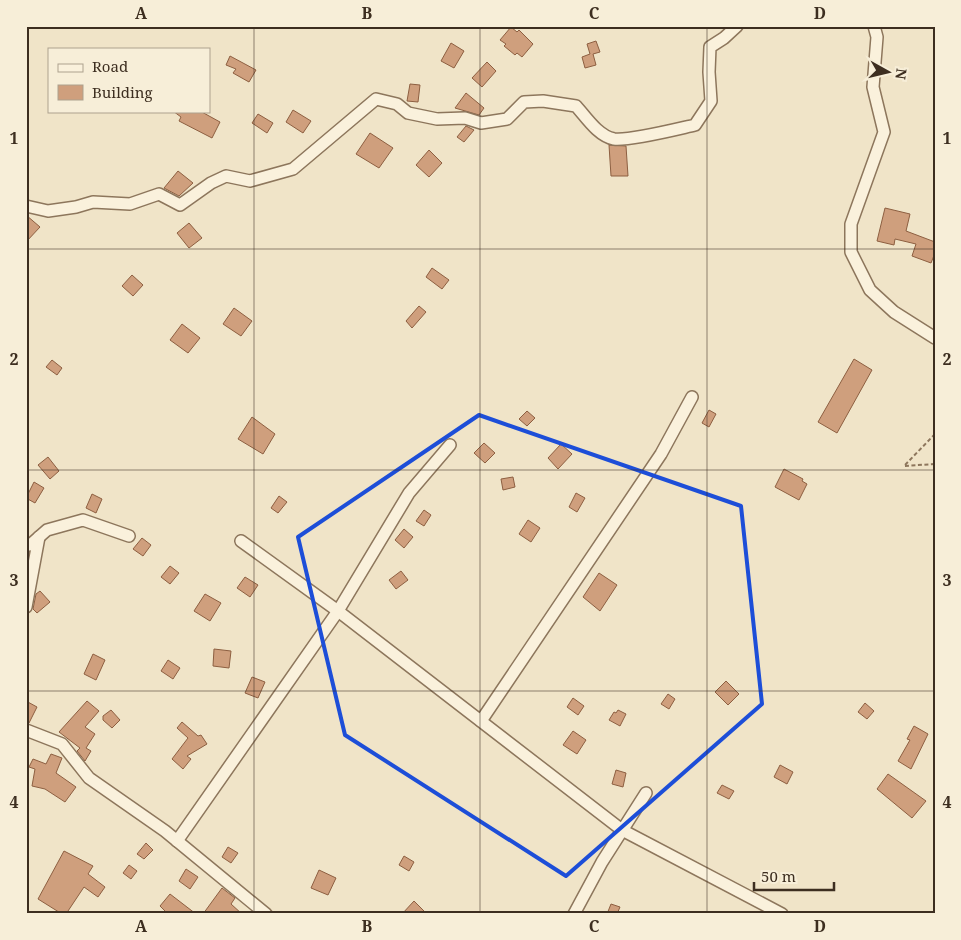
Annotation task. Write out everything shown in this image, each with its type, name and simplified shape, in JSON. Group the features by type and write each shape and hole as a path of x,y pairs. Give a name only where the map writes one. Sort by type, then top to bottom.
{"street":[{"path":"26,206 48,211 76,207 93,202 130,204 159,194 180,205 211,183 226,176 250,181 293,169 376,99 397,104 408,113 437,119 465,118 481,123 507,118 524,102 543,101 576,106 594,127 614,139 655,134 695,125 711,101 708,72 710,47 737,26"},
{"path":"874,26 877,37 873,87 884,132 851,224 851,252 870,290 894,312 935,338"},
{"path":"481,721 662,454 692,398"},
{"path":"177,841 338,611 409,493 450,445"},
{"path":"26,545 30,545 47,530 83,520 129,536"},
{"path":"26,607 40,537"},
{"path":"241,541 338,611 622,830 782,914"},
{"path":"26,730 62,744 89,778 177,841 266,914"},
{"path":"574,914 622,830 646,793"}],"path":[{"path":"935,434 904,466 935,464"}],"highlighted area":[{"path":"479,415 741,506 762,704 566,876 345,735 298,537"}],"building":[{"path":"511,27 517,32 519,30 533,44 522,57 517,53 515,55 500,40"},
{"path":"596,41 600,52 593,54 596,65 585,68 582,57 590,54 587,44"},
{"path":"451,43 464,51 454,68 441,61"},
{"path":"230,56 256,70 249,82 233,73 236,69 226,65"},
{"path":"487,62 496,71 482,87 472,78"},
{"path":"410,84 420,85 418,102 407,101"},
{"path":"466,93 484,108 479,115 455,108"},
{"path":"293,110 311,121 303,133 286,122"},
{"path":"174,112 202,112 220,122 212,138 179,121 181,117"},
{"path":"258,114 273,123 267,133 252,123"},
{"path":"466,126 474,130 464,142 457,137"},
{"path":"370,133 393,148 379,168 356,154"},
{"path":"609,145 626,146 628,176 611,176"},
{"path":"429,150 442,163 429,177 416,165"},
{"path":"178,171 193,183 179,196 164,188"},
{"path":"885,208 910,214 906,231 935,242 935,253 931,263 912,256 916,244 895,239 894,245 877,241"},
{"path":"26,215 40,227 26,242"},
{"path":"189,223 202,238 189,248 177,233"},
{"path":"432,268 449,280 442,289 426,277"},
{"path":"132,275 143,285 133,296 122,286"},
{"path":"419,306 426,312 412,328 406,321"},
{"path":"234,308 252,321 241,336 223,324"},
{"path":"182,324 200,338 188,353 170,340"},
{"path":"854,359 872,370 837,433 818,422"},
{"path":"52,360 62,368 57,375 46,367"},
{"path":"709,410 716,414 709,427 702,423"},
{"path":"527,411 535,418 527,426 519,419"},
{"path":"252,417 275,434 263,454 238,439"},
{"path":"484,443 495,453 485,463 474,453"},
{"path":"561,444 572,454 558,469 548,458"},
{"path":"48,457 59,471 50,479 38,465"},
{"path":"784,469 803,479 802,481 807,484 799,500 775,487"},
{"path":"513,477 515,487 503,490 501,479"},
{"path":"34,482 44,488 35,503 26,498"},
{"path":"576,493 585,498 577,512 569,507"},
{"path":"92,494 102,499 96,513 86,508"},
{"path":"279,496 287,502 278,513 271,508"},
{"path":"424,510 431,515 424,526 416,521"},
{"path":"528,520 540,528 531,542 519,534"},
{"path":"404,529 413,537 404,548 395,540"},
{"path":"142,538 151,545 143,556 133,549"},
{"path":"170,566 179,573 170,584 161,577"},
{"path":"401,571 408,580 396,589 389,580"},
{"path":"599,573 617,585 600,611 583,597"},
{"path":"245,577 258,585 250,597 237,588"},
{"path":"40,591 50,602 37,613 33,609 36,594"},
{"path":"205,594 221,603 210,621 194,611"},
{"path":"214,649 231,651 229,668 213,666"},
{"path":"93,654 105,660 96,680 84,674"},
{"path":"168,660 180,668 173,679 161,671"},
{"path":"252,677 265,682 258,698 245,693"},
{"path":"726,681 739,694 728,705 715,692"},
{"path":"668,694 675,699 669,709 661,704"},
{"path":"573,698 584,706 578,715 567,707"},
{"path":"26,701 37,707 29,723 26,723"},
{"path":"87,701 99,711 85,727 95,734 86,748 91,751 85,761 77,751 80,748 59,732"},
{"path":"865,703 874,711 867,719 858,712"},
{"path":"111,710 120,720 112,728 103,720 103,716"},
{"path":"618,710 626,714 620,726 609,720 614,712 616,713"},
{"path":"182,722 198,736 201,735 207,744 187,756 191,759 183,769 172,759 188,738 177,728"},
{"path":"914,726 928,734 911,769 898,761 910,740 907,739"},
{"path":"573,731 586,740 577,754 563,745"},
{"path":"51,754 62,758 56,773 76,787 65,802 45,789 32,786 35,769 29,767 33,759 46,764"},
{"path":"780,765 793,772 787,784 774,777"},
{"path":"616,770 626,773 623,787 612,784"},
{"path":"888,774 926,801 912,818 877,789"},
{"path":"722,785 734,791 729,799 717,793"},
{"path":"146,843 153,850 144,859 137,854"},
{"path":"228,847 238,853 231,863 222,857"},
{"path":"64,851 93,866 88,874 105,887 98,897 84,887 66,914 62,914 38,899"},
{"path":"404,856 414,862 409,871 399,865"},
{"path":"129,865 137,871 131,879 123,873"},
{"path":"186,869 198,877 190,889 179,881"},
{"path":"319,870 336,878 328,895 311,888"},
{"path":"222,888 235,898 231,904 242,914 203,914"},
{"path":"170,894 196,914 168,914 160,906"},
{"path":"414,901 427,914 402,914"},
{"path":"611,904 620,907 617,914 607,914"}]}
